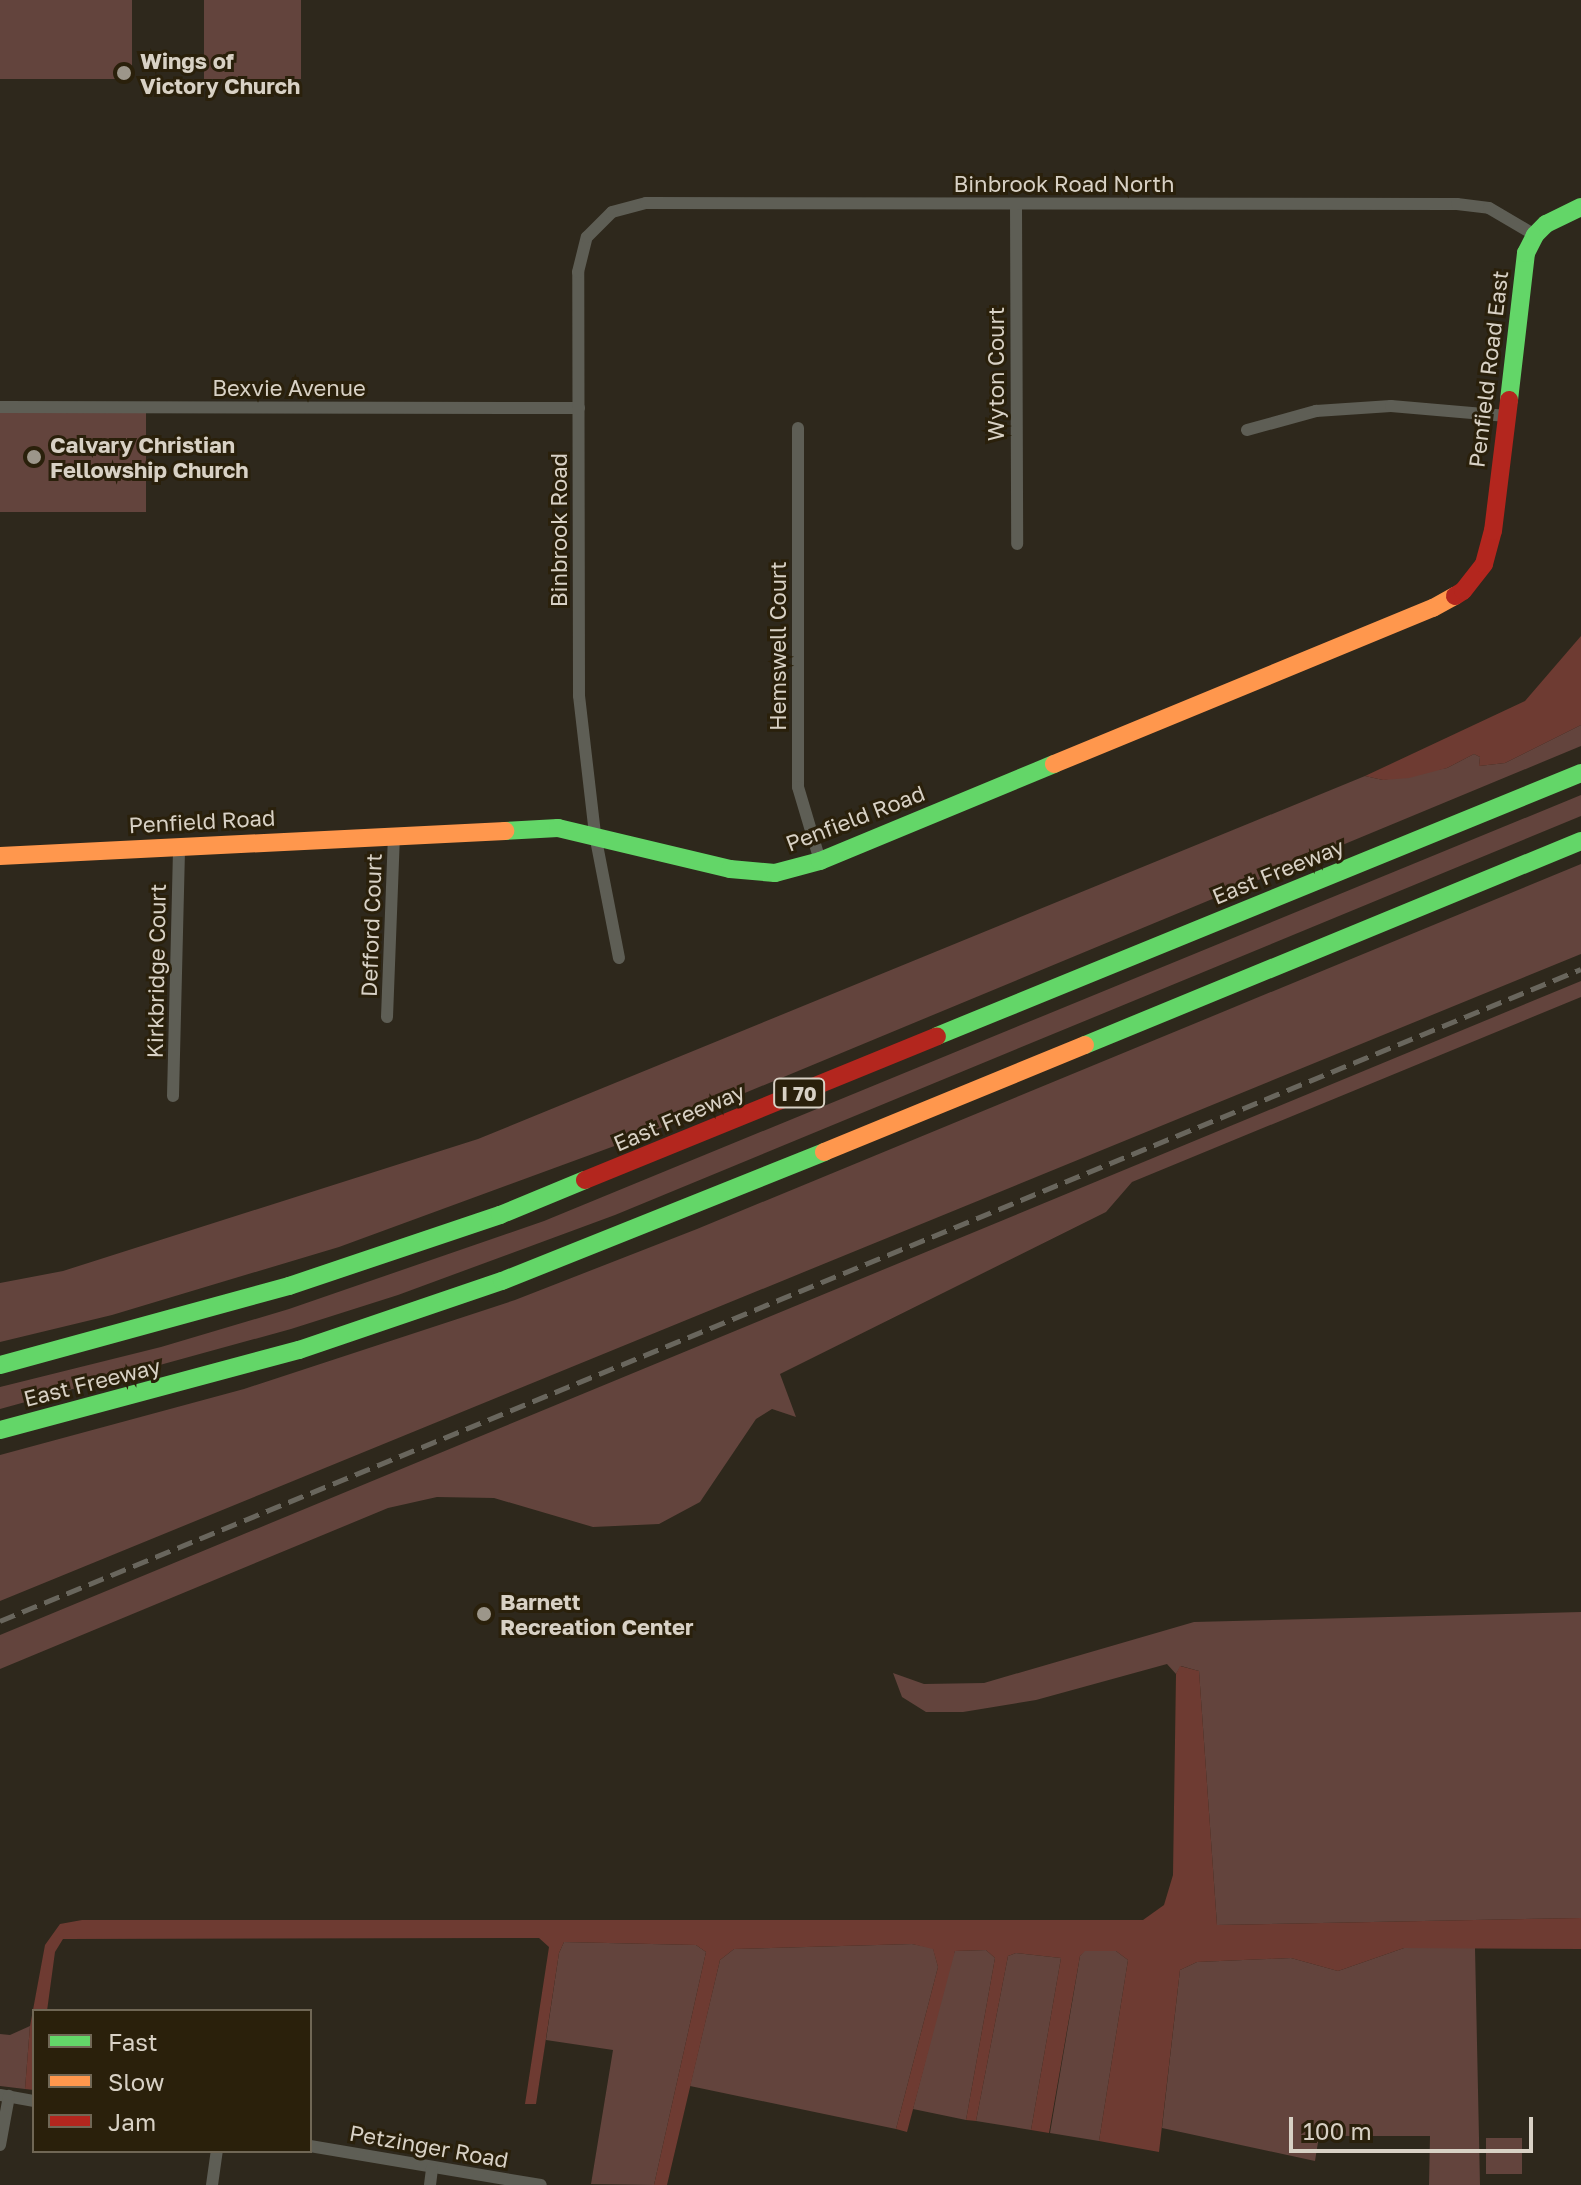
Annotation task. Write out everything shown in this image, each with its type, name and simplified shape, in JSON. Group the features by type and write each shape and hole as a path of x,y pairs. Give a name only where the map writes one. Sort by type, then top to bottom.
{"main road":[{"path":"1535,235 1561,214 1581,207"},
{"name":"Penfield Road East","path":"1484,564 1493,531 1526,253 1535,235"},
{"name":"Penfield Road","path":"0,856 558,828 595,834 730,869 775,873 820,861 1433,608 1463,591 1484,564"},
{"name":"East Freeway","path":"0,1365 259,1295 500,1215 1581,773"},
{"name":"East Freeway","path":"0,1430 299,1350 502,1281 733,1190 1581,841"}],"street":[{"name":"Binbrook Road North","path":"594,229 612,212 646,203 1457,204 1489,208 1535,235"},
{"name":"Wyton Court","path":"1016,204 1017,544"},
{"name":"Binbrook Road","path":"594,229 587,237 578,272 579,696 595,834 619,958"},
{"path":"1247,430 1316,411 1391,406 1507,416"},
{"name":"Bexvie Avenue","path":"0,407 579,408"},
{"name":"Hemswell Court","path":"798,428 798,787 811,841 820,861"},
{"name":"Defford Court","path":"387,1017 394,836"},
{"name":"Kirkbridge Court","path":"173,1096 179,847"},
{"path":"0,2145 4,2096 32,2101"},
{"name":"Petzinger Road","path":"312,2146 541,2185"},
{"path":"212,2185 217,2153"},
{"path":"430,2185 432,2168"}],"shaded area":[{"path":"0,0 132,0 132,79 0,79"},
{"path":"204,0 301,0 301,79 204,79"},
{"path":"0,412 146,412 146,512 0,512"},
{"path":"1581,636 1581,725 1505,763 1479,766 1480,757 1474,754 1447,768 1409,778 1383,780 1365,776 1525,701"},
{"path":"1581,725 1581,746 639,1137 339,1247 112,1315 0,1342 0,1283 63,1271 478,1139 1365,776 1383,780 1447,768 1474,754 1480,757 1479,766 1505,763"},
{"path":"1581,795 1581,816 615,1215 398,1295 291,1329 0,1409 0,1387 161,1347 289,1309 544,1221"},
{"path":"1581,864 1581,954 0,1601 0,1455 244,1389 515,1300 697,1229"},
{"path":"1581,981 1581,997 1132,1182 1106,1212 780,1374 796,1417 772,1409 756,1419 700,1502 659,1524 593,1527 494,1498 437,1497 388,1508 0,1669 0,1635"},
{"path":"1581,1612 1581,1918 1217,1925 1199,1671 1181,1666 1176,1674 1167,1664 1036,1700 963,1712 926,1712 902,1697 893,1673 924,1684 984,1683 1194,1622"},
{"path":"1180,1666 1199,1671 1217,1925 1581,1918 1581,1949 1404,1948 1338,1971 1291,1958 1197,1962 1180,1970 1159,2152 1099,2141 1128,1960 1116,1951 1085,1951 1080,1956 1049,2133 1031,2130 1061,1958 1016,1953 1008,1956 976,2121 966,2120 995,1958 986,1950 955,1951 907,2132 896,2129 938,1967 933,1949 912,1944 734,1949 720,1960 667,2185 654,2185 706,1952 696,1945 564,1942 559,1953 536,2104 525,2104 549,1947 539,1938 63,1939 55,1952 47,2009 33,2009 45,1945 60,1924 82,1920 1143,1920 1164,1905 1173,1875 1176,1674"},
{"path":"564,1942 696,1945 706,1952 654,2185 591,2184 613,2050 546,2040 559,1953"},
{"path":"912,1944 933,1948 938,1967 896,2129 690,2086 720,1960 734,1949"},
{"path":"1404,1948 1475,1948 1480,2185 1429,2185 1430,2136 1319,2136 1315,2161 1162,2128 1180,1970 1197,1962 1291,1958 1338,1971"},
{"path":"986,1950 995,1958 966,2120 913,2109 955,1951"},
{"path":"1084,1951 1116,1951 1128,1960 1099,2141 1050,2133 1080,1956"},
{"path":"1016,1953 1061,1958 1031,2130 976,2121 1008,1956"},
{"path":"32,2015 32,2090 25,2089"},
{"path":"30,2026 25,2089 0,2086 0,2034 10,2035"},
{"path":"1486,2138 1522,2138 1522,2174 1486,2174"}],"railway":[{"path":"0,1621 1581,969"}],"traffic: fast":[{"path":"1509,400 1526,253 1535,235 1546,224 1581,207"},
{"path":"505,831 558,828 730,869 775,873 820,861 1054,764"},
{"path":"937,1036 1581,773"},
{"path":"1085,1045 1581,841"},
{"path":"0,1430 299,1350 502,1281 824,1152"},
{"path":"0,1365 289,1286 500,1215 585,1180"}],"traffic: slow":[{"path":"1054,764 1433,608 1455,596"},
{"path":"0,856 505,831"},
{"path":"824,1152 1085,1045"}],"traffic: jam":[{"path":"1455,596 1463,591 1484,564 1493,531 1509,400"},
{"path":"585,1180 937,1036"}],"place":[{"name":"Wings of Victory Church","path":"124,73"},
{"name":"Calvary Christian Fellowship Church","path":"34,457"},
{"name":"Barnett Recreation Center","path":"484,1614"}]}
